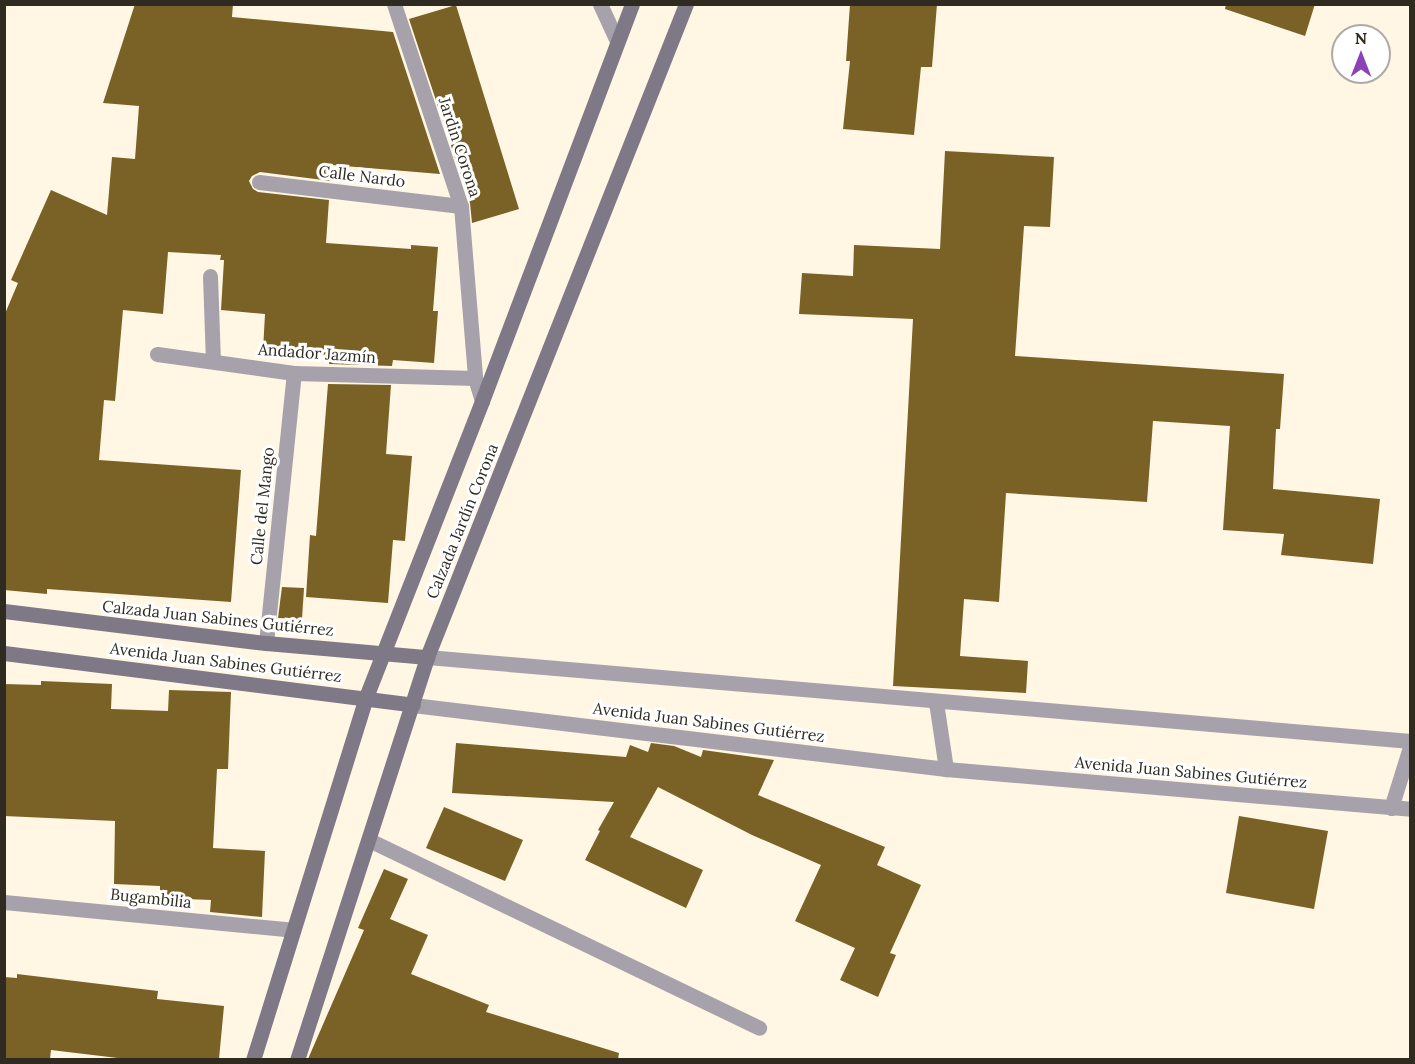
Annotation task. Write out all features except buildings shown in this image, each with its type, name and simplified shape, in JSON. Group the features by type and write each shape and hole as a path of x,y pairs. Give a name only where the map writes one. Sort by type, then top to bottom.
{"main road":[{"name":"Calzada Jardín Corona","path":"253,1059 366,698 632,4"},
{"name":"Calzada Jardín Corona","path":"297,1059 427,657 686,4"},
{"name":"Calzada Juan Sabines Gutiérrez","path":"4,612 266,644 427,657"},
{"name":"Avenida Juan Sabines Gutiérrez","path":"4,653 413,705"}],"street":[{"name":"Jardin Corona","path":"394,4 461,206 475,378 482,400"},
{"path":"600,4 617,41"},
{"name":"Calle Nardo","path":"259,182 461,206"},
{"path":"210,276 213,361"},
{"name":"Andador Jazmín","path":"158,354 294,373 475,378"},
{"name":"Calle del Mango","path":"266,644 294,373"},
{"path":"427,657 1410,741"},
{"path":"936,702 946,769"},
{"name":"Avenida Juan Sabines Gutiérrez","path":"413,705 946,769 1410,810"},
{"path":"1391,808 1410,747"},
{"path":"369,840 759,1028"},
{"name":"Bugambilia","path":"4,902 293,930"}]}
